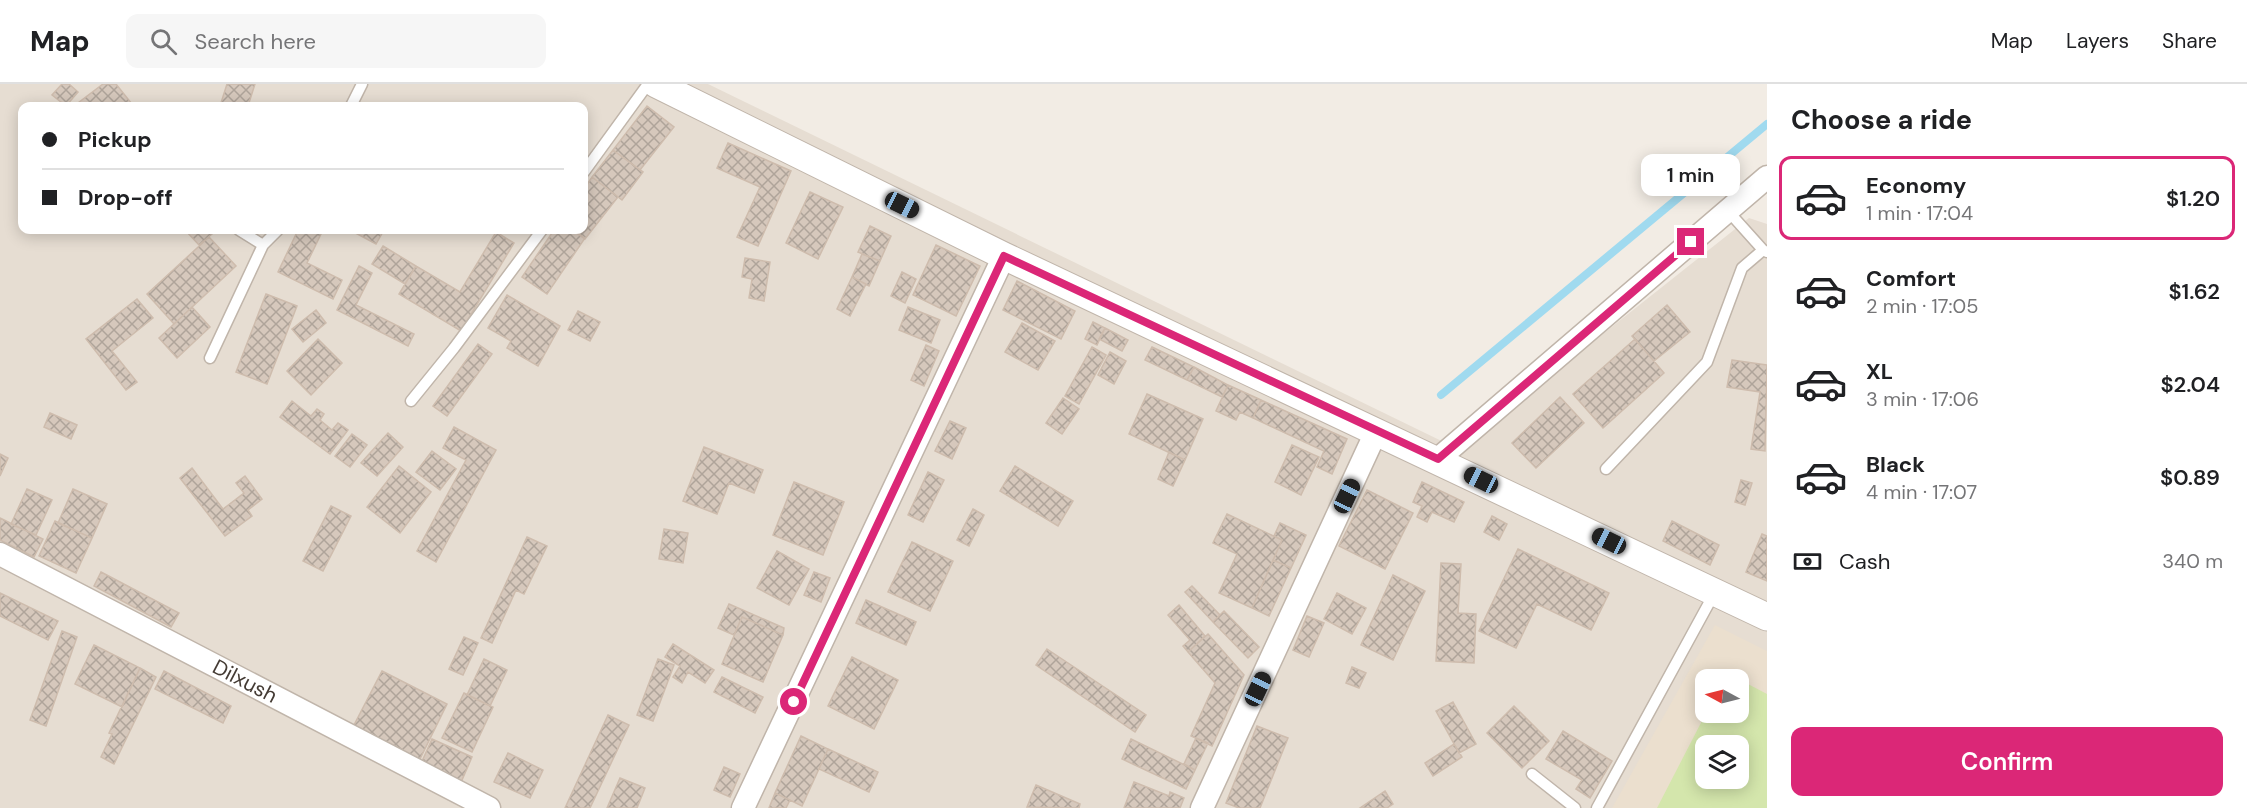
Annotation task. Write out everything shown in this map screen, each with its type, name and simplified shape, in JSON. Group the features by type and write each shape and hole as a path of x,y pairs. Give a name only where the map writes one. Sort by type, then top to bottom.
{"street":[{"path":"656,84 1004,256 1376,432 1438,459 1767,617"},
{"path":"1438,459 1767,177"},
{"path":"743,808 1004,256"},
{"path":"1202,808 1376,432"},
{"name":"Dilxush","path":"0,554 489,808"}],"lane":[{"path":"353,102 362,84"},
{"path":"588,166 648,84"},
{"path":"1606,469 1707,362 1742,268 1765,251 1728,211"},
{"path":"246,234 263,244"},
{"path":"210,358 263,244 274,234"},
{"path":"411,401 454,348 539,234"},
{"path":"1597,808 1715,592"},
{"path":"1532,774 1575,808"}],"shaded area":[{"path":"0,84 708,84 1458,449 1749,218 1767,224 1767,808 0,808"},
{"path":"1715,625 1767,651 1767,808 1612,808"}],"green space":[{"path":"1749,685 1767,694 1767,808 1657,808 1701,723 1749,723"}],"building":[{"path":"62,84 69,84 78,92 69,102 61,102 52,95"},
{"path":"103,84 116,84 130,102 79,102"},
{"path":"227,84 255,84 249,102 221,102"},
{"path":"647,106 674,127 640,170 613,150"},
{"path":"728,143 791,171 758,246 737,237 760,187 717,168"},
{"path":"613,150 643,172 622,200 592,177"},
{"path":"592,177 618,197 585,239 578,234 588,234 588,183"},
{"path":"810,192 843,207 818,259 786,243"},
{"path":"870,226 891,236 880,261 858,252"},
{"path":"189,234 212,234 199,245"},
{"path":"296,234 321,234 307,263 342,280 333,299 278,272"},
{"path":"357,234 382,234 376,244"},
{"path":"495,234 499,234 514,243 461,331 399,294 416,266 460,292"},
{"path":"551,234 578,234 585,238 547,294 522,277"},
{"path":"209,237 236,266 174,324 147,294"},
{"path":"936,245 980,266 956,316 913,295"},
{"path":"383,246 416,266 405,284 372,264"},
{"path":"862,254 880,261 869,286 852,277"},
{"path":"745,258 770,262 764,301 749,298 752,279 742,277"},
{"path":"359,266 372,273 356,305 414,334 408,346 337,310"},
{"path":"902,272 916,279 905,303 891,296"},
{"path":"852,277 866,284 850,316 837,309"},
{"path":"1017,281 1075,311 1061,339 1003,310"},
{"path":"266,294 297,306 267,384 236,372"},
{"path":"507,295 560,326 538,366 507,348 511,341 488,328"},
{"path":"137,299 153,318 112,351 137,382 126,390 86,339"},
{"path":"1667,305 1690,332 1654,361 1632,336"},
{"path":"192,307 210,327 177,358 159,338"},
{"path":"908,307 940,320 931,343 899,330"},
{"path":"316,310 326,323 303,342 292,329"},
{"path":"578,311 600,322 590,341 568,330"},
{"path":"1093,322 1105,328 1097,345 1085,339"},
{"path":"1022,323 1055,341 1038,370 1005,352"},
{"path":"1105,328 1128,340 1122,351 1099,339"},
{"path":"318,339 342,363 311,395 287,371"},
{"path":"1635,339 1664,373 1603,428 1573,394"},
{"path":"478,344 492,354 447,416 433,406"},
{"path":"926,345 939,351 924,386 911,380"},
{"path":"1092,347 1106,355 1079,404 1065,396"},
{"path":"1152,347 1194,367 1187,380 1145,360"},
{"path":"1110,352 1126,361 1114,384 1098,375"},
{"path":"1732,360 1767,365 1765,451 1751,449 1760,392 1727,387"},
{"path":"1194,367 1228,385 1222,397 1187,380"},
{"path":"1228,385 1261,400 1253,418 1240,412 1236,420 1216,411"},
{"path":"1147,394 1203,419 1185,460 1129,434"},
{"path":"1560,397 1584,423 1536,468 1512,443"},
{"path":"1063,398 1079,409 1062,434 1046,423"},
{"path":"1261,400 1347,439 1332,474 1317,467 1324,451 1253,418"},
{"path":"292,401 311,416 317,409 324,414 320,420 332,430 338,423 348,430 330,454 280,417"},
{"path":"50,413 77,425 71,439 44,427"},
{"path":"950,421 966,428 952,459 935,451"},
{"path":"454,427 496,450 436,562 417,551 466,460 443,448"},
{"path":"388,433 403,447 377,476 361,463"},
{"path":"352,434 367,445 350,467 335,456"},
{"path":"1292,445 1319,457 1301,495 1275,482"},
{"path":"704,447 763,470 754,493 729,483 717,514 683,501"},
{"path":"432,451 456,469 440,490 416,472"},
{"path":"1169,452 1185,460 1173,486 1158,479"},
{"path":"0,454 8,458 0,476"},
{"path":"399,466 431,492 400,533 367,507"},
{"path":"1015,466 1073,501 1058,526 1000,491"},
{"path":"192,468 223,509 244,493 236,483 245,476 262,499 248,510 252,516 225,536 180,478"},
{"path":"928,472 944,480 923,522 908,515"},
{"path":"1741,480 1752,483 1745,505 1735,502"},
{"path":"794,482 844,502 823,555 773,535"},
{"path":"1422,482 1464,502 1454,522 1432,512 1427,522 1417,517 1422,506 1413,502"},
{"path":"27,489 52,500 36,535 11,524"},
{"path":"73,489 107,504 92,538 58,523"},
{"path":"1367,490 1413,513 1385,569 1339,546"},
{"path":"331,506 351,516 323,571 303,561"},
{"path":"973,509 984,515 969,546 957,540"},
{"path":"1227,514 1282,540 1252,608 1219,593 1237,554 1213,543"},
{"path":"1492,516 1507,524 1499,540 1484,532"},
{"path":"0,518 43,539 34,557 0,540"},
{"path":"55,521 92,538 76,573 39,556"},
{"path":"1672,521 1719,545 1710,565 1663,541"},
{"path":"1280,523 1306,535 1291,568 1273,560 1282,540 1274,536"},
{"path":"664,529 688,533 683,563 659,559"},
{"path":"1762,534 1767,536 1767,581 1746,572"},
{"path":"527,537 547,546 524,594 516,590 492,643 481,638"},
{"path":"912,542 953,561 930,611 888,592"},
{"path":"1518,549 1609,593 1591,630 1537,604 1516,648 1479,631"},
{"path":"777,551 809,569 789,605 757,588"},
{"path":"1273,560 1291,568 1269,616 1252,608"},
{"path":"1441,563 1461,564 1458,613 1476,614 1474,663 1436,661"},
{"path":"101,572 179,613 171,627 94,586"},
{"path":"814,572 830,578 821,602 804,595"},
{"path":"1393,575 1425,591 1393,660 1361,645"},
{"path":"1192,586 1220,615 1213,622 1185,592"},
{"path":"0,593 58,621 48,640 0,616"},
{"path":"1337,593 1366,608 1352,634 1324,619"},
{"path":"866,600 916,622 906,645 856,623"},
{"path":"729,604 784,628 783,635 742,617 734,635 718,628"},
{"path":"1179,605 1205,636 1188,652 1183,646 1190,640 1168,615"},
{"path":"1224,611 1259,647 1248,658 1213,622"},
{"path":"1307,616 1324,623 1309,657 1293,650"},
{"path":"742,617 783,635 763,682 722,664"},
{"path":"62,631 77,637 46,726 30,720"},
{"path":"1208,634 1244,675 1212,746 1191,736 1215,683 1188,652"},
{"path":"464,637 478,643 463,675 449,669"},
{"path":"673,644 714,670 705,683 688,672 682,683 673,677 680,666 665,657"},
{"path":"94,645 140,668 122,707 75,684"},
{"path":"1047,649 1146,715 1135,732 1036,665"},
{"path":"852,657 898,680 874,729 828,706"},
{"path":"484,659 507,670 490,706 467,695"},
{"path":"658,659 674,665 653,721 637,715"},
{"path":"1352,667 1366,673 1359,688 1346,683"},
{"path":"140,668 156,677 114,764 101,757 112,734 109,733"},
{"path":"164,671 231,706 223,723 155,689"},
{"path":"382,671 447,704 419,761 353,727"},
{"path":"722,677 763,697 755,713 714,692"},
{"path":"464,693 493,707 472,752 442,738"},
{"path":"1453,702 1476,744 1459,753 1436,711"},
{"path":"1514,706 1549,741 1522,768 1487,733"},
{"path":"608,715 629,725 590,808 565,808"},
{"path":"1257,726 1288,738 1260,808 1239,808 1226,803"},
{"path":"1563,731 1612,761 1590,798 1576,789 1582,780 1546,759"},
{"path":"801,736 828,749 802,806 775,793"},
{"path":"1196,738 1208,743 1195,770 1184,764"},
{"path":"432,739 472,757 459,787 419,768"},
{"path":"1131,739 1195,770 1186,789 1122,759"},
{"path":"1454,744 1462,757 1433,776 1425,763"},
{"path":"828,749 878,772 869,792 819,769"},
{"path":"508,753 543,770 530,798 494,782"},
{"path":"724,767 740,774 730,797 714,790"},
{"path":"620,778 645,788 637,808 607,808"},
{"path":"1134,782 1169,796 1170,792 1184,798 1180,808 1124,808"},
{"path":"1036,785 1080,804 1079,808 1027,807"},
{"path":"1385,791 1393,804 1387,808 1360,808"},
{"path":"775,793 790,800 786,808 769,808"}],"waterway":[{"path":"1441,395 1767,124"}],"route":[{"path":"794,702 1004,256 1376,432 1438,459 1691,242"}]}
